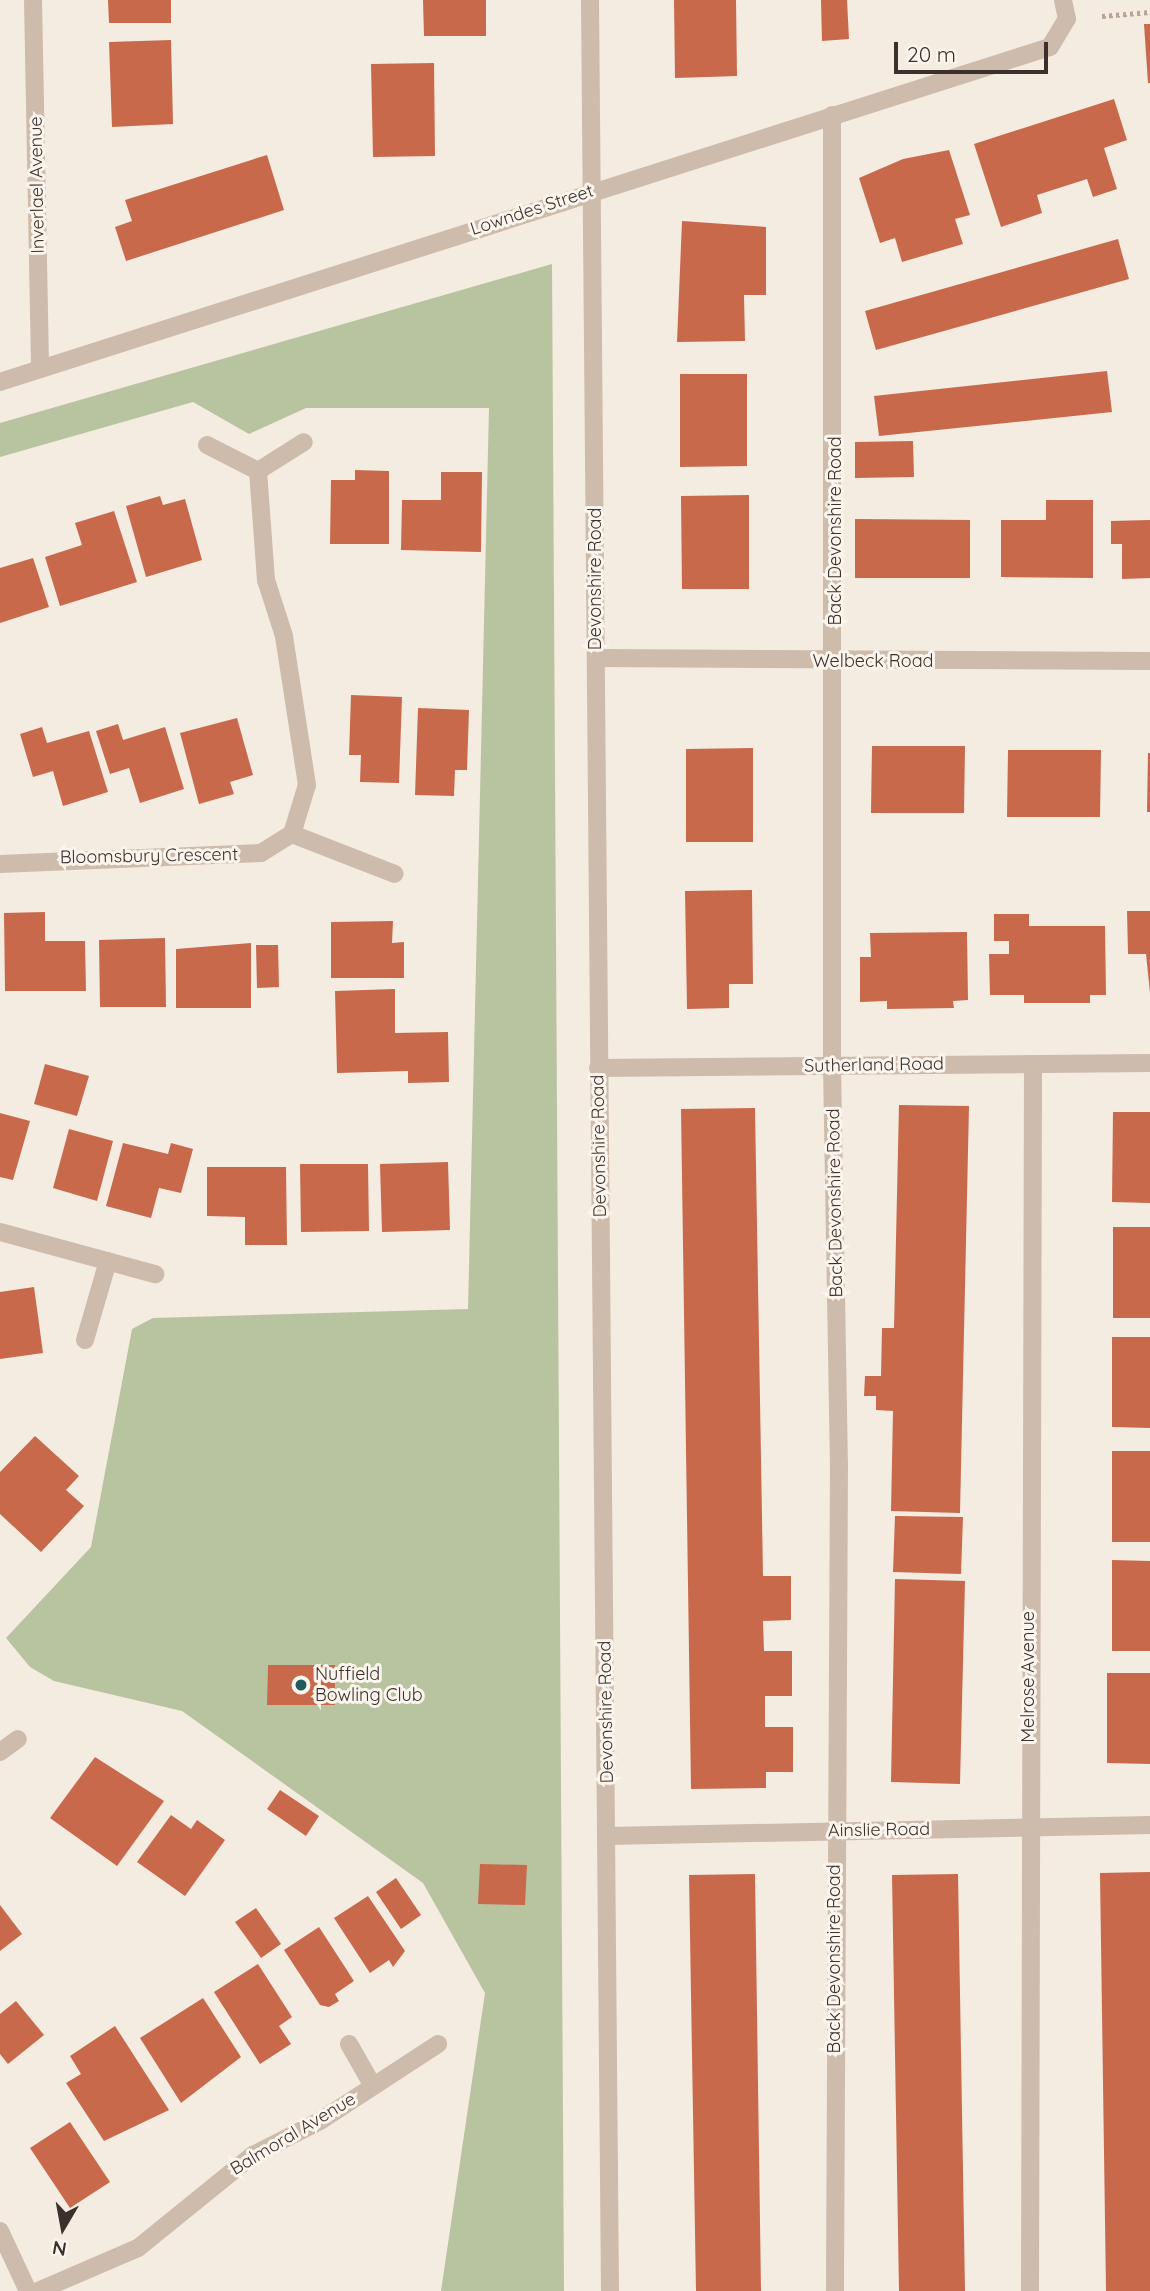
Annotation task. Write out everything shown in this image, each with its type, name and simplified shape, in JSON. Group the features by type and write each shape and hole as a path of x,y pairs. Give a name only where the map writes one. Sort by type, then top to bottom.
{"street":[{"name":"Inverlael Avenue","path":"33,0 40,369"},
{"name":"Devonshire Road","path":"590,0 610,2291"},
{"path":"1063,0 1064,28"},
{"name":"Lowndes Street","path":"0,382 592,190 1050,47 1064,28"},
{"name":"Back Devonshire Road","path":"832,115 835,662 832,1066 839,1464 833,1830 835,2291"},
{"path":"258,471 304,442"},
{"path":"207,445 258,471"},
{"path":"258,471 267,580 284,636 307,785 292,834 395,874"},
{"name":"Welbeck Road","path":"596,658 835,662 1150,661"},
{"name":"Bloomsbury Crescent","path":"0,864 261,853 292,834"},
{"name":"Sutherland Road","path":"598,1068 1150,1063"},
{"name":"Melrose Avenue","path":"1030,2291 1027,1828 1033,1064"},
{"path":"0,1233 155,1275"},
{"path":"85,1340 108,1261"},
{"path":"0,1752 18,1739"},
{"name":"Ainslie Road","path":"608,1836 1150,1825"},
{"name":"Balmoral Avenue","path":"349,2044 373,2086"},
{"name":"Balmoral Avenue","path":"38,2291 138,2248 234,2168 373,2086 438,2044"},
{"path":"0,2231 28,2291"}],"path":[{"path":"1064,28 1150,12"}],"green space":[{"path":"552,264 564,2291 441,2291 485,1993 423,1883 182,1711 54,1681 30,1667 6,1638 91,1547 132,1329 153,1318 468,1309 489,408 306,408 249,434 193,402 0,457 0,423"}],"building":[{"path":"108,0 171,0 171,23 109,23"},
{"path":"423,0 486,0 486,36 424,36"},
{"path":"674,0 736,0 737,76 675,78"},
{"path":"821,0 847,0 849,39 822,41"},
{"path":"1144,24 1150,24 1150,83 1148,83"},
{"path":"171,40 173,124 112,127 109,42"},
{"path":"434,63 435,156 373,157 371,64"},
{"path":"1114,99 1127,140 1104,148 1117,189 1093,197 1087,179 1037,195 1042,213 1001,227 974,144"},
{"path":"949,150 970,215 955,219 963,244 902,262 895,238 880,243 859,178 903,159"},
{"path":"267,155 284,210 126,261 115,227 132,221 125,200"},
{"path":"682,221 766,227 766,295 744,295 745,341 677,342"},
{"path":"1118,239 1129,279 876,350 865,311"},
{"path":"1107,371 1112,412 879,436 874,396"},
{"path":"680,374 747,374 747,466 680,467"},
{"path":"913,441 914,477 855,478 855,442"},
{"path":"355,470 389,471 389,544 330,544 331,480 355,480"},
{"path":"441,472 482,472 481,552 401,550 402,500 441,500"},
{"path":"749,495 749,589 682,589 681,496"},
{"path":"160,496 163,505 185,499 202,560 146,577 126,506"},
{"path":"1046,500 1093,500 1093,578 1001,577 1001,520 1046,520"},
{"path":"114,511 137,582 60,606 45,557 82,545 75,523"},
{"path":"855,519 970,520 970,578 855,578"},
{"path":"1150,520 1150,578 1122,579 1122,544 1111,544 1111,521"},
{"path":"33,558 49,607 0,623 0,568"},
{"path":"351,695 402,697 399,783 360,782 361,755 349,755"},
{"path":"418,708 469,710 467,770 455,770 454,796 415,795"},
{"path":"237,718 253,775 230,782 234,794 199,804 180,733"},
{"path":"118,724 123,740 165,727 184,789 140,803 129,768 110,774 96,731"},
{"path":"42,727 47,743 89,731 108,792 63,806 53,771 33,777 20,734"},
{"path":"872,746 965,746 964,813 871,813"},
{"path":"753,748 753,842 686,842 686,749"},
{"path":"1008,750 1101,750 1100,817 1007,817"},
{"path":"1150,753 1150,812 1147,812"},
{"path":"752,890 753,984 729,984 729,1008 687,1009 685,891"},
{"path":"1127,911 1150,911 1150,993 1146,954 1128,954"},
{"path":"45,912 45,941 85,941 86,991 5,991 4,913"},
{"path":"994,914 1029,914 1029,926 1105,926 1106,995 1090,995 1090,1003 1024,1003 1024,995 990,995 989,954 1009,954 1009,941 994,941"},
{"path":"393,921 392,943 404,942 404,978 331,978 331,922"},
{"path":"967,932 968,1000 953,1001 954,1008 887,1009 887,1001 860,1002 860,957 871,957 870,933"},
{"path":"165,938 166,1007 100,1007 99,940"},
{"path":"251,943 251,1008 176,1008 176,949"},
{"path":"256,945 278,945 279,987 257,988"},
{"path":"395,989 395,1033 448,1032 449,1082 408,1083 408,1071 337,1073 335,991"},
{"path":"45,1064 89,1076 77,1116 34,1104"},
{"path":"899,1105 969,1106 960,1513 891,1511 893,1411 876,1410 876,1396 864,1396 865,1376 881,1376 882,1328 894,1328"},
{"path":"755,1108 763,1576 791,1576 791,1620 763,1621 764,1651 792,1651 792,1696 765,1696 765,1727 793,1727 793,1772 766,1772 766,1788 691,1789 681,1109"},
{"path":"1113,1112 1150,1112 1150,1203 1112,1202"},
{"path":"0,1113 30,1121 13,1180 0,1177"},
{"path":"69,1129 113,1141 97,1201 53,1188"},
{"path":"123,1143 168,1154 171,1143 193,1149 181,1193 159,1188 151,1218 106,1206"},
{"path":"448,1162 450,1230 382,1232 380,1164"},
{"path":"300,1164 368,1164 369,1231 301,1232"},
{"path":"207,1167 286,1167 287,1245 245,1245 245,1217 207,1216"},
{"path":"1113,1227 1150,1227 1150,1318 1113,1318"},
{"path":"34,1287 43,1353 0,1359 0,1292"},
{"path":"1112,1337 1150,1337 1150,1428 1112,1427"},
{"path":"35,1436 79,1476 66,1490 84,1506 41,1552 0,1514 0,1472"},
{"path":"1112,1451 1150,1451 1150,1542 1112,1542"},
{"path":"895,1516 963,1517 961,1574 893,1572"},
{"path":"1112,1560 1150,1561 1150,1651 1112,1651"},
{"path":"895,1579 965,1581 960,1784 891,1782"},
{"name":"Nuffield Bowling Club","path":"268,1665 335,1665 335,1705 267,1705"},
{"path":"1107,1673 1150,1673 1150,1764 1107,1763"},
{"path":"95,1757 164,1801 117,1866 50,1818"},
{"path":"280,1790 319,1816 306,1836 267,1809"},
{"path":"171,1815 191,1829 197,1820 225,1840 185,1896 137,1862"},
{"path":"480,1864 527,1865 525,1905 478,1904"},
{"path":"1150,1872 1150,2291 1106,2291 1100,1873"},
{"path":"755,1874 761,2291 696,2291 689,1875"},
{"path":"958,1874 965,2291 899,2291 892,1875"},
{"path":"396,1878 421,1915 401,1929 376,1892"},
{"path":"368,1896 405,1951 393,1967 389,1960 370,1973 334,1918"},
{"path":"0,1905 22,1934 0,1951"},
{"path":"256,1908 281,1944 261,1958 235,1922"},
{"path":"319,1927 354,1981 335,1994 339,2001 329,2007 320,2005 284,1950"},
{"path":"258,1964 292,2017 279,2026 291,2044 260,2064 214,1992"},
{"path":"203,1998 241,2057 181,2103 140,2038"},
{"path":"16,2001 44,2035 8,2064 0,2054 0,2014"},
{"path":"115,2026 169,2110 104,2141 66,2083 81,2074 70,2056"},
{"path":"70,2122 110,2182 70,2208 30,2148"}],"place":[{"name":"Nuffield Bowling Club","path":"301,1685"}]}
